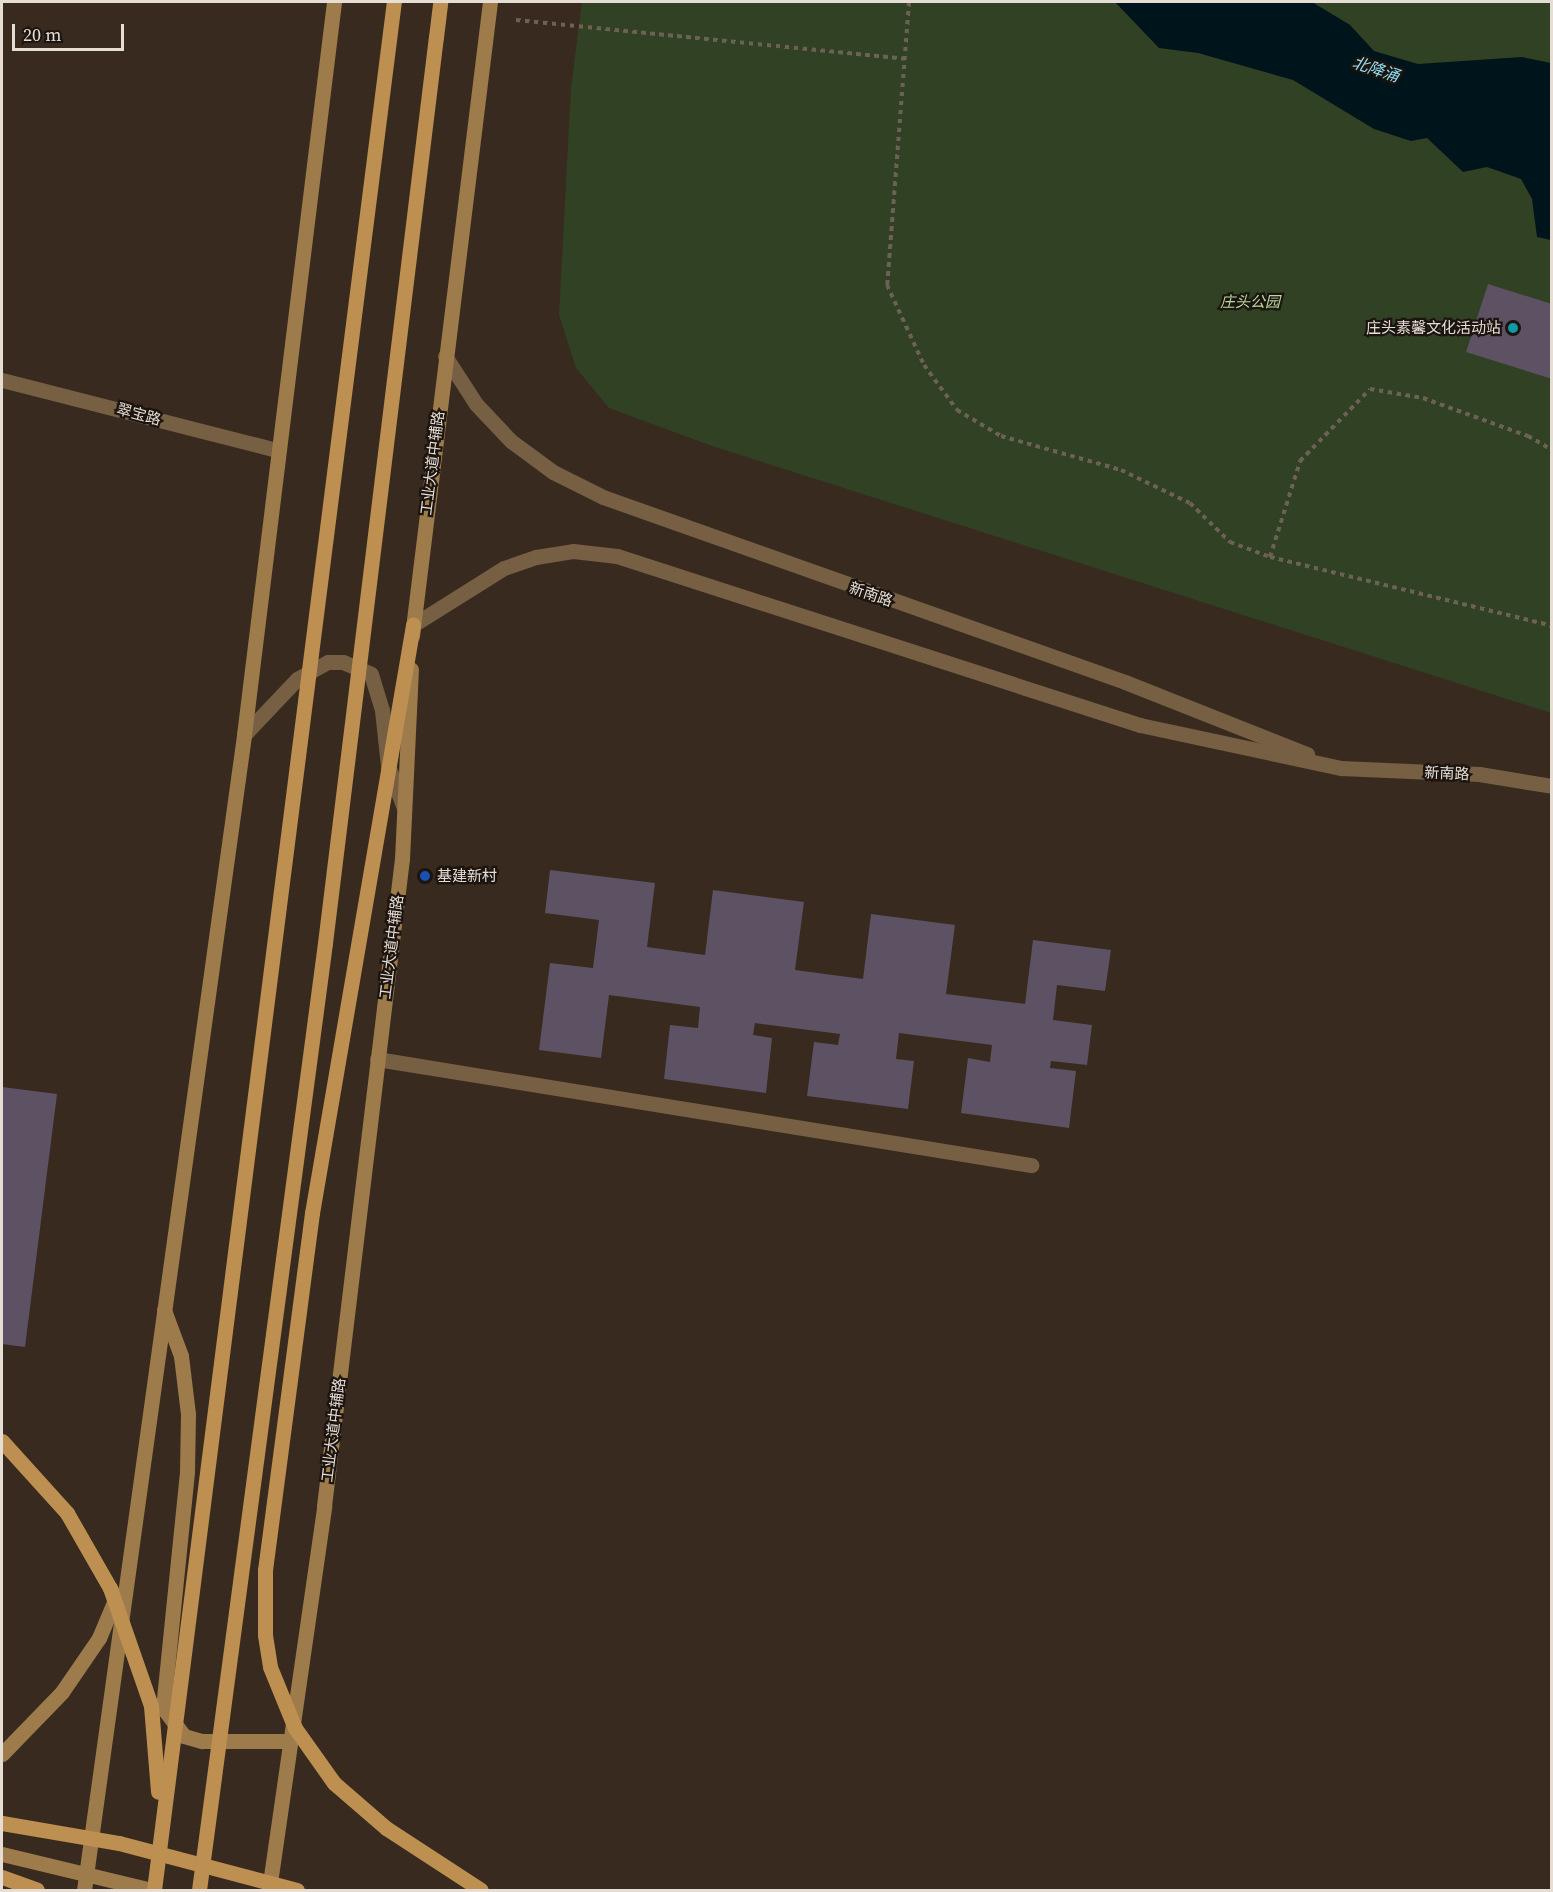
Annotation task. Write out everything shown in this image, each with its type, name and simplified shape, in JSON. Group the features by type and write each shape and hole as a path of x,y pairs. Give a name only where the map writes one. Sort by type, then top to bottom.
{"main road":[{"path":"84,1890 244,735 276,450 334,2"},
{"path":"153,1890 394,2"},
{"path":"199,1890 325,944 440,2"},
{"name":"工业大道中辅路","path":"269,1890 377,1059 404,808 413,625 489,9"},
{"path":"413,625 312,1213 265,1570 265,1635 270,1667 295,1728 334,1784 378,1822 481,1890"},
{"path":"163,1308 181,1356 188,1414 187,1472 163,1708 184,1736 202,1741 290,1741"},
{"path":"2,1441 68,1513 128,1628 158,1738 153,1890"},
{"path":"2,1754 62,1692 93,1647 128,1570"},
{"path":"2,1822 119,1843 297,1890"},
{"path":"2,1854 153,1890"},
{"path":"2,1877 38,1890"}],"street":[{"name":"新南路","path":"446,356 476,404 511,441 553,471 603,497 1125,682 1341,768"},
{"name":"翠宝路","path":"2,380 276,450"},
{"name":"新南路","path":"413,625 504,568 536,556 573,551 617,556 1140,725 1341,768 1479,774 1551,786"},
{"path":"244,735 297,679 328,662 343,662 371,674 382,710 388,766 404,808"},
{"path":"377,1059 1031,1165"}],"path":[{"path":"909,2 887,285 937,383 957,410 1000,436 1122,470 1190,503 1230,542 1270,557 1551,626"},
{"path":"489,9 905,59"},
{"path":"1270,557 1300,461 1370,389 1423,398 1528,436 1551,450"}],"green space":[{"name":"庄头公园","path":"582,2 1551,2 1551,713 712,446 609,408 576,368 559,315 571,88"}],"water":[{"name":"北降涌","path":"1115,2 1312,2 1350,25 1374,51 1418,64 1522,57 1551,63 1551,240 1537,237 1532,199 1521,179 1487,167 1463,172 1427,138 1411,141 1374,129 1293,80 1198,53 1159,48"}],"building":[{"name":"庄头素馨文化活动站","path":"1488,284 1552,304 1552,379 1466,352"},
{"path":"550,870 655,883 647,947 705,955 713,890 804,902 795,970 863,979 871,914 955,925 946,994 1025,1004 1033,940 1111,950 1105,991 1057,985 1053,1020 1092,1025 1087,1065 1051,1061 1050,1068 1076,1071 1069,1128 961,1113 968,1058 990,1062 992,1045 899,1033 896,1059 914,1061 908,1109 807,1096 814,1042 838,1045 840,1034 755,1023 753,1035 772,1038 766,1093 664,1079 670,1025 698,1028 700,1007 609,995 601,1058 539,1050 550,963 593,968 599,920 545,913"},
{"path":"2,1087 57,1094 25,1347 2,1344"}],"place":[{"name":"庄头素馨文化活动站","path":"1513,328"},
{"name":"基建新村","path":"425,876"}]}
